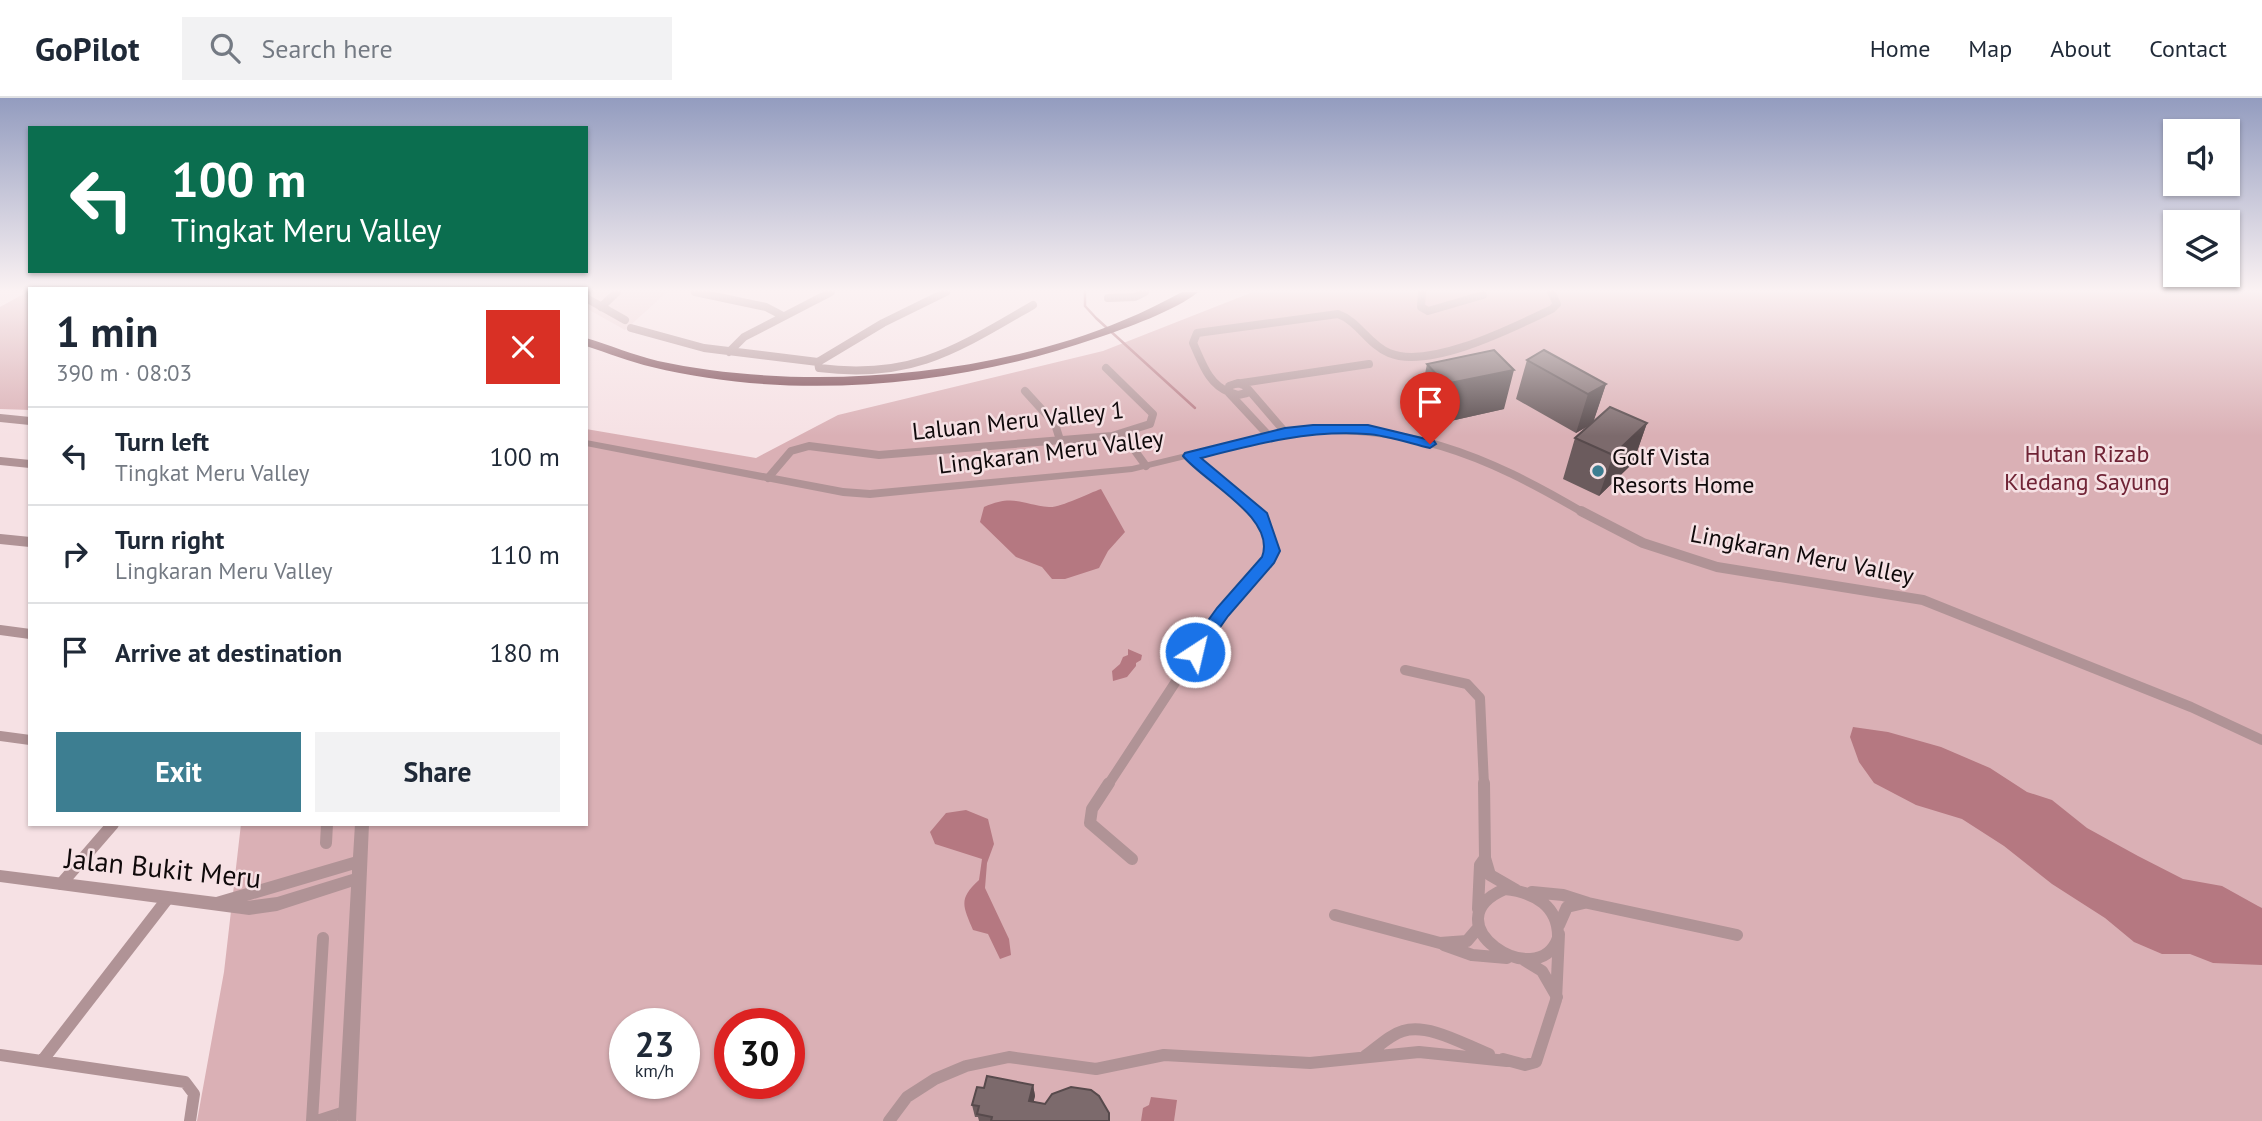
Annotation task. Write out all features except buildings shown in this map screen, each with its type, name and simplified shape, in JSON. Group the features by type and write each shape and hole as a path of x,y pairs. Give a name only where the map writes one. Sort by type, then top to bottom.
{"highway":[{"path":"601,340 626,349 688,363 759,373 849,380"},
{"path":"588,343 630,357 705,372 790,380 849,380 925,374 986,365 1081,340"}],"street":[{"path":"671,340 729,352 817,362 855,340"},
{"path":"729,352 741,340"},
{"path":"817,362 819,368 898,367 924,362 967,340"},
{"path":"1193,340 1192,343 1215,387 1232,388 1259,380 1369,364"},
{"path":"1372,340 1390,353 1419,357 1475,340"},
{"name":"Laluan Meru Valley 1","path":"768,478 790,451 809,446 871,455 1060,440 1122,433 1150,424 1153,414 1106,369"},
{"path":"1232,388 1241,395 1259,380"},
{"path":"1232,388 1232,399 1269,436"},
{"path":"1248,389 1285,432"},
{"path":"1026,391 1055,424 1060,440"},
{"path":"1256,421 1273,416"},
{"path":"0,418 28,421"},
{"name":"Lingkaran Meru Valley","path":"588,443 843,492 870,494 1146,466 1285,432 1368,429 1467,454 1507,470 1614,530 1648,545 1711,565 1882,590 1923,600 2191,707 2262,740"},
{"path":"1122,433 1146,466"},
{"path":"1132,859 1090,823 1091,808 1209,631 1269,559 1272,551 1262,517 1190,456"},
{"path":"0,461 28,464"},
{"path":"0,539 28,542"},
{"path":"0,630 28,634"},
{"path":"1362,1059 1398,1033 1409,1029 1525,1065 1536,1062 1553,1017 1560,985 1559,930 1550,908 1490,875 1485,858 1486,821 1480,698 1473,688 1458,681 1405,670"},
{"path":"0,736 28,740"},
{"path":"61,884 111,826"},
{"path":"326,843 327,826"},
{"path":"317,1121 348,1116 362,826"},
{"path":"1485,858 1480,865 1479,927 1492,946 1542,971 1558,998"},
{"path":"214,904 360,861"},
{"name":"Jalan Bukit Meru","path":"0,876 214,904 262,907 360,878"},
{"path":"1478,910 1488,896 1506,889 1520,890 1563,895 1588,903 1737,935"},
{"path":"42,1061 168,898"},
{"path":"1335,915 1440,943 1472,955 1518,959 1544,956 1552,951 1567,907 1588,903"},
{"path":"1440,943 1467,941 1479,927"},
{"path":"312,1121 323,938"},
{"path":"889,1121 898,1107 924,1087 982,1062 1000,1058 1035,1058 1082,1069 1113,1067 1154,1055 1170,1054 1295,1063 1331,1063 1404,1052 1507,1060"},
{"path":"0,1055 185,1082 195,1093 190,1121"}],"green space":[{"path":"0,340 28,340 28,410 0,409"},
{"name":"Hutan Rizab Kledang Sayung","path":"1132,340 2262,340 2262,1121 197,1121 224,972 241,826 588,826 588,429 756,458 838,415 1103,351"}],"shaded area":[{"path":"1101,489 1125,532 1108,551 1099,568 1065,579 1052,579 1042,567 1016,557 980,522 984,507 994,503 1010,500 1054,507"},
{"path":"1128,649 1142,655 1141,660 1127,677 1113,681 1112,671 1123,657 1128,655"},
{"path":"1853,727 1888,732 1941,747 1990,768 2027,792 2052,800 2087,828 2138,856 2183,879 2222,886 2262,908 2262,965 2213,963 2190,954 2162,954 2134,942 2105,918 2052,884 2004,846 1962,819 1916,805 1874,783 1859,762 1850,737"},
{"path":"966,810 988,819 994,844 987,863 985,888 1009,939 1011,955 1000,959 988,934 973,930 965,909 965,898 979,880 982,859 935,844 930,832 946,813"},
{"path":"1151,1097 1177,1100 1174,1121 1141,1121 1143,1108 1149,1105"}],"waterway":[{"path":"1120,340 1195,408"}],"place":[{"name":"Golf Vista Resorts Home","path":"1598,471"}],"route":[{"path":"1195,652 1222,612 1269,559 1272,544 1262,517 1190,456 1285,432 1313,429 1368,429 1430,444"}]}
